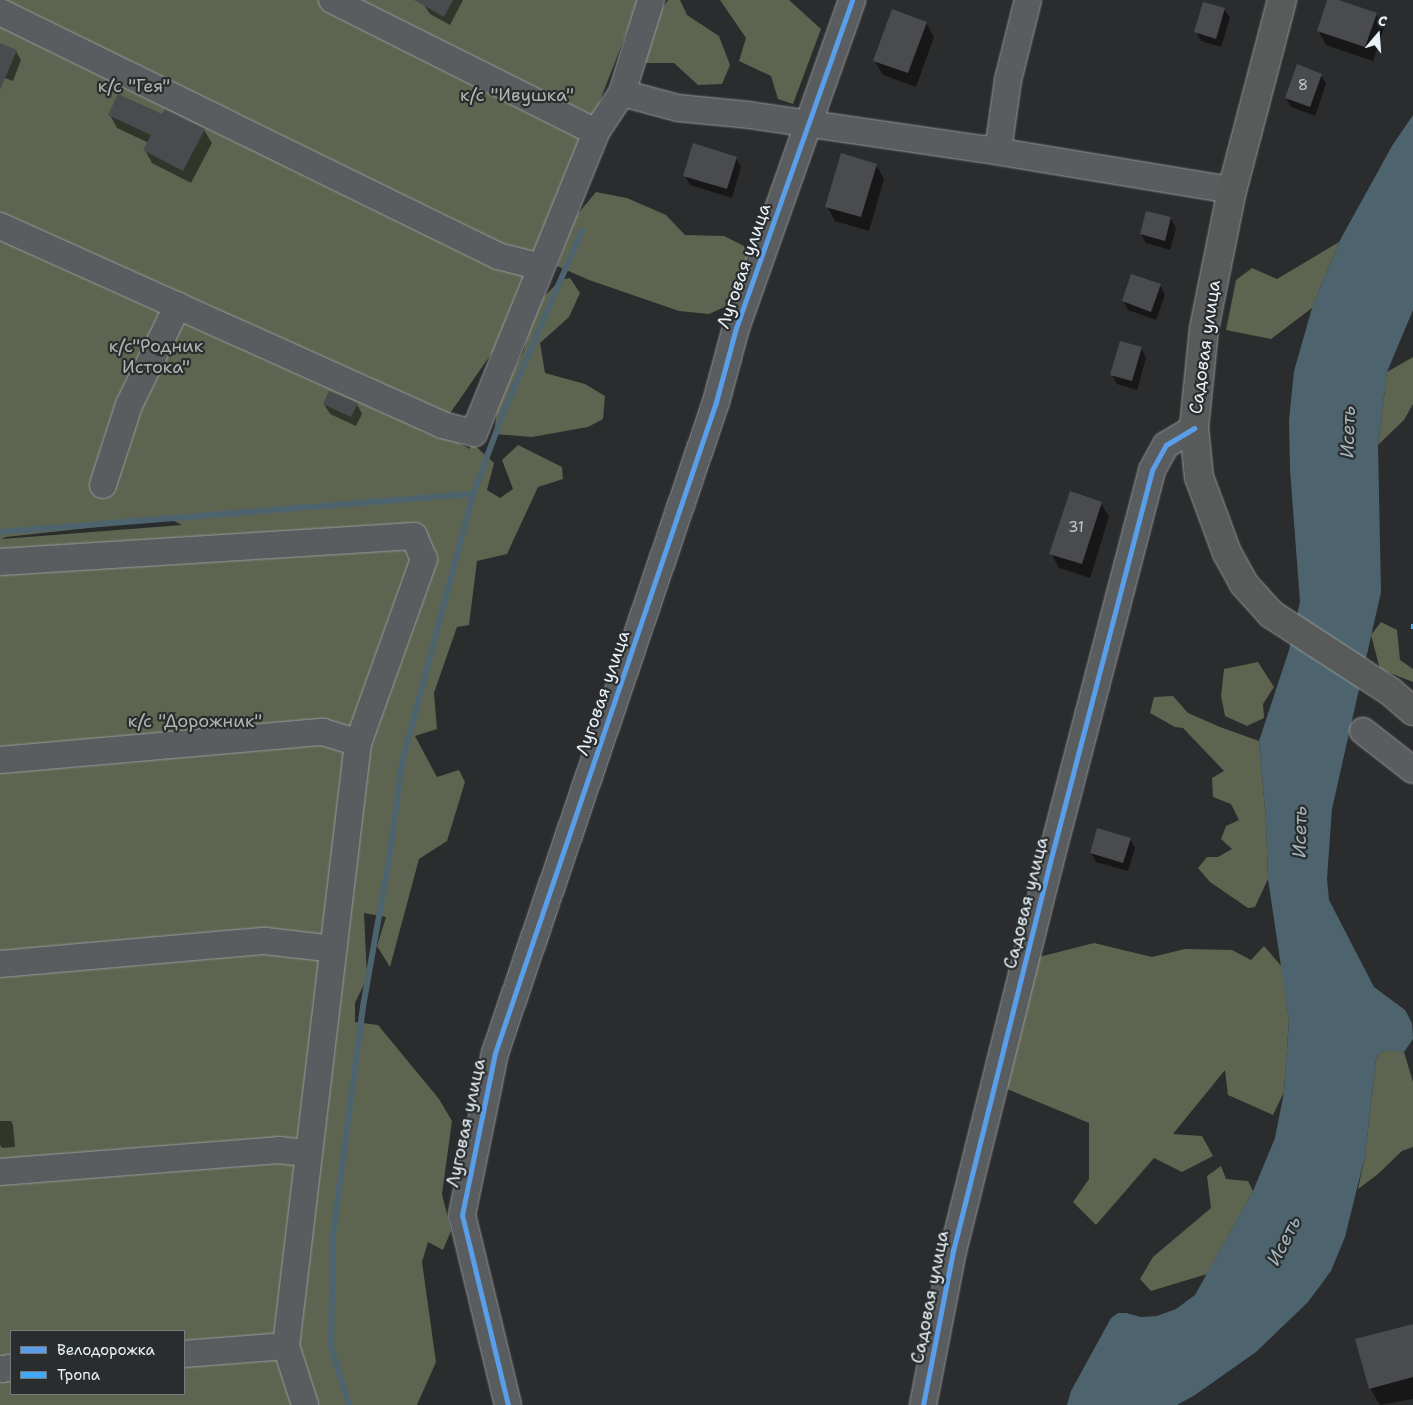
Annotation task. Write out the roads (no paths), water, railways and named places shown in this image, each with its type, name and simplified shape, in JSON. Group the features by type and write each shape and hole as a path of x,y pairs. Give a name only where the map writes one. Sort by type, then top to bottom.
{"main road":[{"name":"Садовая улица","path":"1194,428 1204,329 1232,190 1282,0"},
{"path":"1194,428 1200,477 1227,553 1244,584 1272,614 1391,692 1413,711"}],"street":[{"path":"332,0 596,132"},
{"path":"0,226 442,425 474,433 596,132 622,93 651,0"},
{"name":"Луговая улица","path":"508,1405 462,1215 495,1053 713,411 736,328 852,0"},
{"path":"998,151 1008,80 1028,0"},
{"path":"0,12 53,36 498,256 540,267"},
{"path":"622,93 678,108 808,123 998,151 1232,190"},
{"path":"103,485 129,405 178,305"},
{"name":"Садовая улица","path":"923,1405 953,1251 1049,866 1152,470 1166,445 1194,428"},
{"path":"0,562 414,536 424,559 358,743 286,1346 305,1405"},
{"path":"1363,731 1413,770"},
{"path":"0,760 323,732 358,743"},
{"path":"0,964 265,941 334,949"},
{"path":"0,1172 278,1150 309,1153"},
{"path":"185,1354 286,1346"}],"water":[{"name":"Исеть","path":"1413,115 1413,310 1387,372 1378,445 1381,592 1332,809 1327,879 1329,900 1374,987 1405,1010 1412,1023 1413,1039 1404,1052 1385,1050 1379,1054 1376,1060 1365,1156 1345,1237 1331,1271 1308,1302 1256,1352 1195,1395 1177,1405 1067,1405 1071,1391 1111,1318 1118,1313 1141,1317 1157,1316 1176,1309 1195,1295 1253,1191 1275,1138 1284,1092 1289,1020 1268,879 1266,820 1259,741 1289,650 1300,602 1290,469 1289,420 1294,371 1312,308 1339,242 1392,146"}],"waterway":[{"path":"349,1405 331,1347 333,1235 363,1007 389,860 402,763 473,494 503,414 582,231"},
{"path":"0,532 473,494"}],"park label":[{"name":"к/с \"Гея\"","path":"134,86"},
{"name":"к/с \"Ивушка\"","path":"517,95"},
{"name":"к/с\"Родник Истока\"","path":"156,357"},
{"name":"к/с \"Дорожник\"","path":"195,721"}]}
